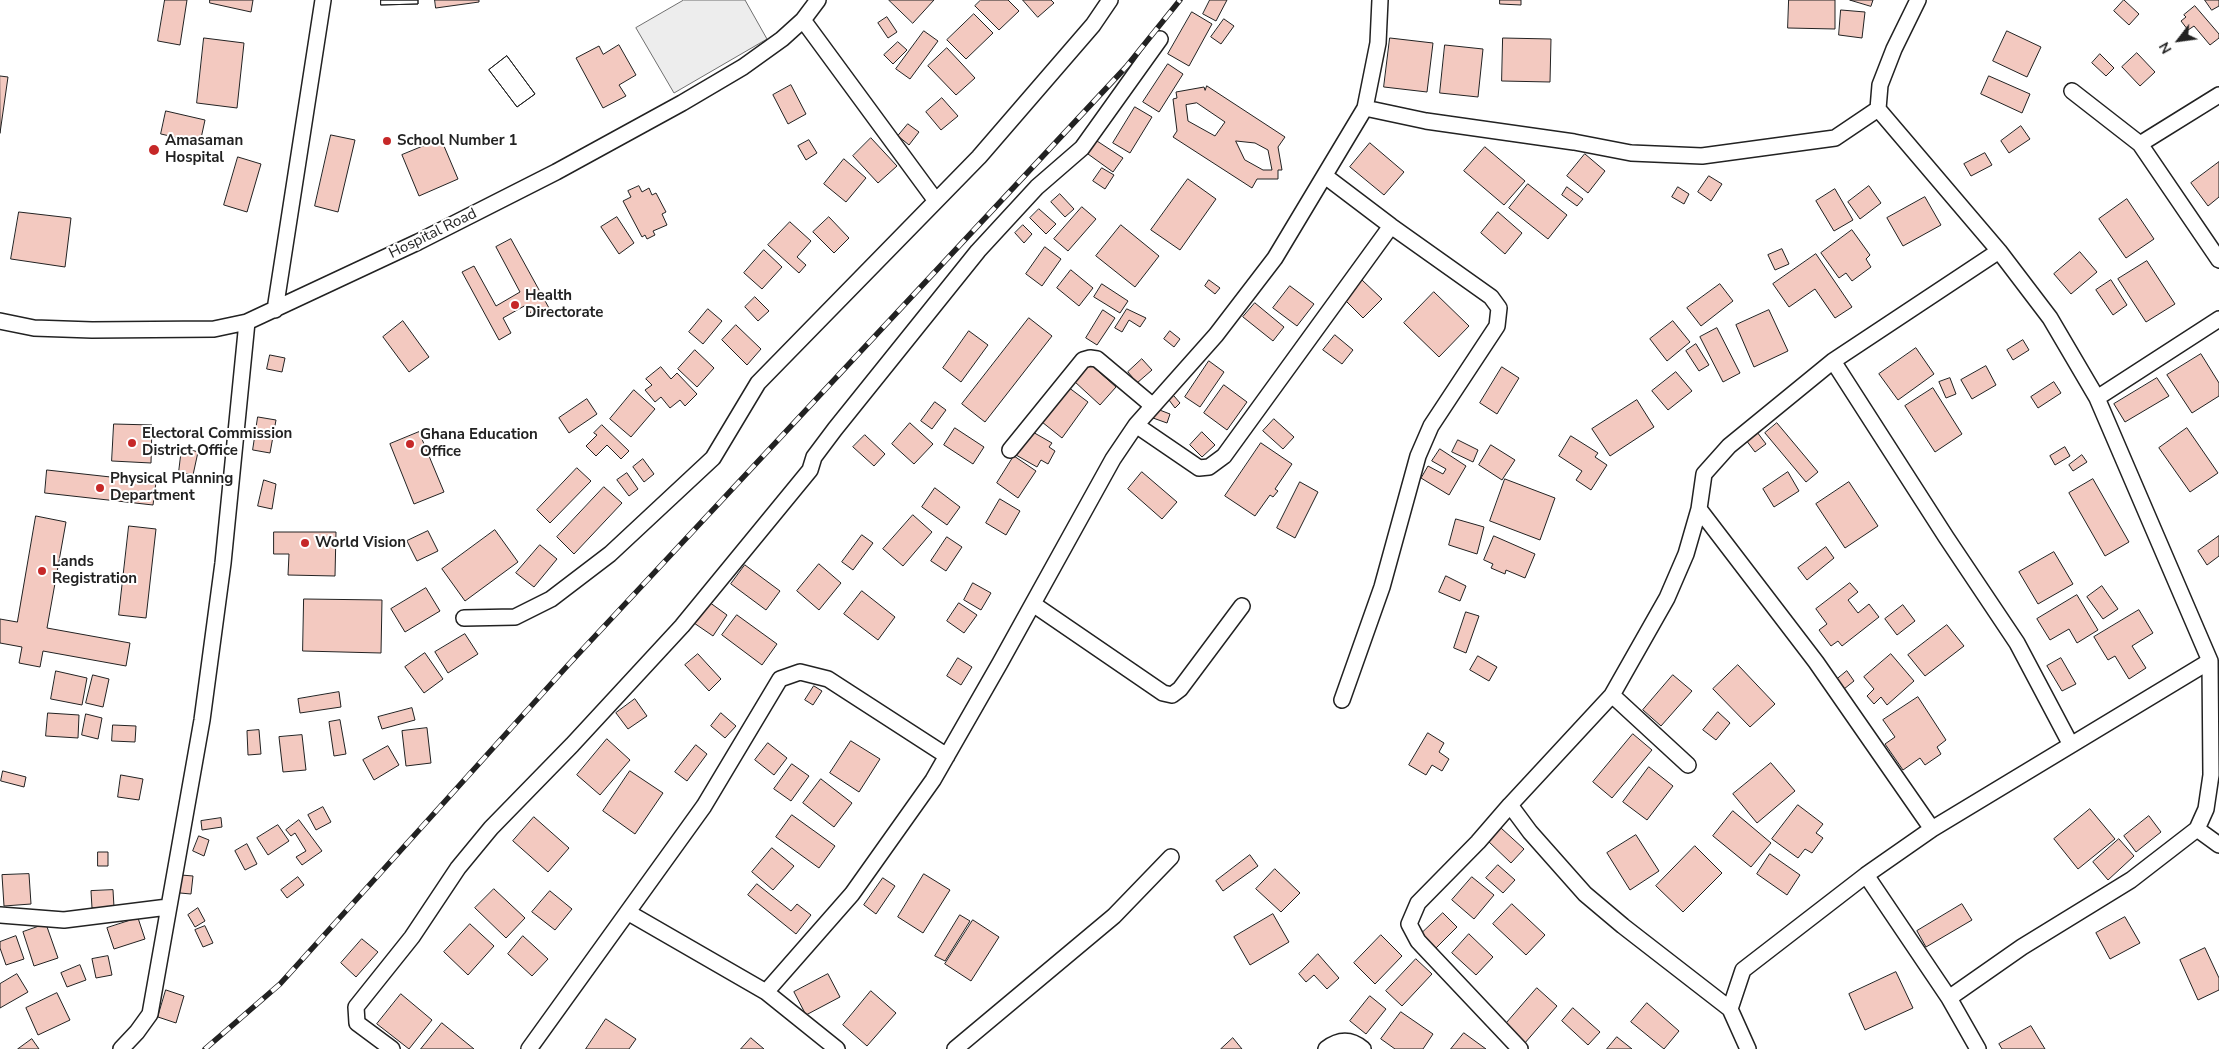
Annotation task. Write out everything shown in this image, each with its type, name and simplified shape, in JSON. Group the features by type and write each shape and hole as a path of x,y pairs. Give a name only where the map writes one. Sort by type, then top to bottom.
{"street":[{"path":"275,310 323,0"},
{"name":"Hospital Road","path":"0,321 34,328 92,330 214,329 247,322 434,234 556,172 682,103 743,67 782,39 803,20 818,0"},
{"path":"464,618 516,617 551,599 610,554 713,458 758,383 985,149 1093,25 1110,0"},
{"path":"766,992 852,894 933,780 1113,460 1136,425 1216,335 1275,258 1326,176 1365,108 1378,43 1380,0"},
{"path":"1918,0 1894,49 1880,86 1878,109 1999,251 2050,318 2097,398 2210,662 2211,775 2206,809 2197,829 2131,880 2022,947 1949,998"},
{"path":"803,20 936,201"},
{"path":"392,1049 357,1023 356,1007 412,937 458,868 491,828 572,745 682,626 810,470 814,458 835,428 978,252 1037,187 1082,148 1160,39"},
{"path":"2072,91 2140,144 2219,260"},
{"path":"2140,144 2219,96"},
{"path":"1365,108 1426,121 1574,142 1631,153 1702,156 1835,138 1878,109"},
{"path":"1326,176 1391,226 1491,297 1499,308 1497,326 1431,426 1418,456 1382,587 1342,700"},
{"path":"1136,425 1199,468 1209,467 1224,456 1391,226"},
{"path":"1520,1049 1418,941 1409,924 1418,903 1478,842 1612,695 1667,598 1686,554 1699,509 1704,474 1729,446 1834,361 1999,251"},
{"path":"2097,398 2219,319"},
{"path":"121,1049 150,1014 204,710 224,563 247,322"},
{"path":"1010,450 1082,360 1097,359 1153,406"},
{"path":"1834,361 1946,537 2017,643 2071,745"},
{"path":"1699,509 1816,662 1932,829"},
{"path":"1033,604 1163,693 1172,695 1180,689 1242,606"},
{"path":"1730,1009 1743,970 1866,875 1932,829 2210,662"},
{"path":"529,1049 629,913 704,806 780,679 800,672 828,679 947,756"},
{"path":"1612,695 1688,764"},
{"path":"1510,805 1530,832 1585,894 1730,1009 1748,1049"},
{"path":"2197,829 2219,846"},
{"path":"955,1049 1114,916 1171,857"},
{"path":"1866,875 1949,998 1978,1049"},
{"path":"0,914 64,920 168,907"},
{"path":"629,913 766,992 837,1049"},
{"path":"1326,1049 1333,1043 1344,1040 1355,1042 1363,1049"}],"shaded area":[{"path":"684,0 745,0 767,39 674,93 636,28"}],"building":[{"path":"165,0 187,0 180,45 158,41"},
{"path":"210,0 253,0 251,12 210,3"},
{"path":"381,0 418,0 418,4 381,5"},
{"path":"381,0 418,0 418,4 381,5"},
{"path":"435,0 479,0 479,2 436,8"},
{"path":"889,0 934,0 913,23"},
{"path":"981,0 1008,0 1019,11 999,30 975,6"},
{"path":"1023,0 1051,0 1054,3 1038,17"},
{"path":"1210,0 1227,0 1216,21 1203,14"},
{"path":"1500,0 1521,0 1521,5 1500,4"},
{"path":"1789,0 1835,0 1835,29 1788,28"},
{"path":"1850,0 1873,0 1871,6"},
{"path":"2124,0 2139,14 2129,25 2114,11"},
{"path":"2205,0 2219,0 2219,6 2212,10"},
{"path":"2195,6 2219,34 2219,38 2210,45 2194,26 2188,30 2181,21 2186,17 2184,15"},
{"path":"1841,10 1865,12 1862,38 1839,35"},
{"path":"1192,12 1212,24 1189,66 1168,54"},
{"path":"974,14 993,33 966,59 947,40"},
{"path":"887,17 897,32 888,38 878,23"},
{"path":"1224,19 1234,26 1221,44 1211,37"},
{"path":"924,31 938,41 910,79 896,69"},
{"path":"2007,31 2041,47 2027,77 1993,61"},
{"path":"204,38 244,43 237,108 197,103"},
{"path":"1390,38 1433,43 1427,92 1384,87"},
{"path":"1503,38 1551,39 1550,82 1502,81"},
{"path":"898,42 907,50 893,64 884,55"},
{"path":"619,45 636,75 619,85 626,96 603,108 576,58 599,46 603,54"},
{"path":"1445,45 1483,49 1478,97 1440,93"},
{"path":"947,48 975,78 956,95 928,66"},
{"path":"2137,53 2155,72 2140,86 2122,67"},
{"path":"2100,54 2114,68 2106,76 2092,63"},
{"path":"507,56 535,94 517,107 489,70"},
{"path":"507,56 535,94 517,107 489,70"},
{"path":"1168,64 1183,74 1159,112 1143,102"},
{"path":"0,76 8,77 0,133"},
{"path":"1989,76 2030,94 2022,113 1981,94"},
{"path":"791,85 806,114 788,124 773,95"},
{"path":"1207,86 1285,137 1278,147 1282,170 1278,170 1278,179 1257,179 1252,188 1173,137 1177,131 1173,99 1177,98 1176,92 1204,87 1205,90","holes":["1197,103 1225,122 1215,136 1188,121 1186,105","1236,141 1255,143 1268,150 1272,170 1263,170 1245,160"]},
{"path":"942,98 958,116 941,130 926,112"},
{"path":"1135,107 1152,117 1130,153 1113,143"},
{"path":"166,111 205,120 200,143 161,134"},
{"path":"908,124 919,132 909,145 898,136"},
{"path":"2021,126 2030,139 2009,153 2001,141"},
{"path":"331,135 355,140 338,212 315,206"},
{"path":"871,138 897,166 878,183 853,156"},
{"path":"441,139 458,179 419,196 402,155"},
{"path":"809,140 817,153 806,160 798,146"},
{"path":"1097,141 1123,158 1113,172 1088,154"},
{"path":"1370,143 1404,172 1384,195 1350,167"},
{"path":"1485,147 1525,181 1504,205 1464,171"},
{"path":"1985,153 1992,165 1971,176 1964,164"},
{"path":"1585,154 1605,171 1588,193 1567,176"},
{"path":"238,157 261,164 247,212 224,205"},
{"path":"844,159 866,178 846,202 824,184"},
{"path":"2219,162 2219,197 2208,206 2191,183"},
{"path":"1102,168 1114,175 1105,189 1093,181"},
{"path":"1709,176 1722,184 1711,201 1698,192"},
{"path":"1188,179 1216,199 1180,250 1151,230"},
{"path":"1528,184 1567,215 1548,239 1509,208"},
{"path":"639,186 642,192 649,188 652,195 656,193 666,212 662,214 667,225 653,231 655,235 647,239 645,235 642,237 623,201 631,197 628,191"},
{"path":"1869,186 1881,203 1860,219 1848,202"},
{"path":"1567,187 1583,199 1577,206 1562,195"},
{"path":"1678,187 1689,194 1684,204 1672,197"},
{"path":"1835,189 1853,220 1834,231 1816,201"},
{"path":"1060,194 1074,209 1065,217 1051,202"},
{"path":"1925,197 1941,225 1903,246 1887,218"},
{"path":"2127,199 2154,239 2126,258 2099,219"},
{"path":"1082,207 1096,219 1068,251 1054,239"},
{"path":"1039,209 1056,224 1046,234 1030,218"},
{"path":"19,212 71,218 65,267 11,259"},
{"path":"1498,212 1522,233 1505,254 1481,233"},
{"path":"617,217 634,243 619,254 601,227"},
{"path":"829,217 849,238 834,253 813,232"},
{"path":"790,222 811,241 797,257 806,265 799,273 768,245"},
{"path":"1023,225 1032,234 1024,243 1015,233"},
{"path":"1121,225 1159,256 1135,287 1096,256"},
{"path":"1852,230 1870,255 1866,259 1871,267 1852,281 1846,273 1839,278 1821,253"},
{"path":"511,239 549,308 533,317 526,305 503,318 511,333 499,340 462,272 474,266 496,306 520,292 496,247"},
{"path":"1045,247 1061,259 1042,286 1026,274"},
{"path":"1782,249 1789,264 1775,270 1768,255"},
{"path":"764,250 782,267 762,289 744,273"},
{"path":"2080,252 2097,272 2071,294 2054,274"},
{"path":"1816,254 1852,307 1835,318 1815,289 1789,307 1773,284"},
{"path":"2147,261 2175,304 2146,322 2118,279"},
{"path":"1071,270 1093,288 1079,306 1057,288"},
{"path":"1209,280 1220,288 1215,294 1205,286"},
{"path":"1362,280 1382,299 1363,318 1344,299"},
{"path":"2111,280 2127,305 2113,315 2096,290"},
{"path":"1102,284 1128,301 1120,313 1094,297"},
{"path":"1720,284 1733,301 1701,326 1687,308"},
{"path":"1290,286 1314,304 1297,326 1273,308"},
{"path":"1434,292 1469,326 1439,357 1404,323"},
{"path":"755,297 769,311 758,321 745,307"},
{"path":"1255,303 1284,327 1273,341 1243,317"},
{"path":"708,309 722,321 703,344 689,332"},
{"path":"1127,309 1146,318 1140,327 1129,320 1122,332 1115,328"},
{"path":"1103,310 1115,318 1097,345 1086,338"},
{"path":"1769,310 1788,351 1754,367 1736,325"},
{"path":"1029,318 1052,336 985,422 962,404"},
{"path":"403,321 429,357 409,372 383,337"},
{"path":"1673,321 1690,342 1667,361 1650,339"},
{"path":"736,325 761,349 747,365 722,340"},
{"path":"1717,328 1740,373 1723,382 1700,337"},
{"path":"969,331 988,345 961,382 943,368"},
{"path":"1170,331 1180,339 1174,347 1164,339"},
{"path":"1335,335 1353,350 1342,364 1323,350"},
{"path":"2023,340 2029,350 2013,360 2007,350"},
{"path":"1696,344 1709,365 1699,371 1686,351"},
{"path":"1916,348 1934,374 1898,400 1879,374"},
{"path":"695,350 714,368 697,387 678,369"},
{"path":"2201,354 2219,383 2219,396 2192,413 2167,375"},
{"path":"270,355 285,358 282,372 267,369"},
{"path":"1142,359 1152,370 1137,383 1128,372"},
{"path":"1209,361 1224,372 1200,407 1185,397"},
{"path":"1089,363 1116,387 1100,405 1074,381"},
{"path":"1986,366 1996,385 1972,399 1961,380"},
{"path":"661,367 671,379 677,373 697,394 685,406 680,400 670,408 661,397 655,402 645,390 652,385 646,379"},
{"path":"1502,367 1519,378 1497,414 1480,403"},
{"path":"1676,372 1692,391 1668,410 1652,391"},
{"path":"1950,378 1956,394 1946,398 1939,382"},
{"path":"2157,378 2169,396 2125,422 2114,404"},
{"path":"2054,382 2061,393 2038,408 2031,397"},
{"path":"1224,385 1247,402 1227,430 1204,413"},
{"path":"1068,387 1088,402 1062,438 1042,422"},
{"path":"1933,388 1962,434 1935,452 1905,406"},
{"path":"634,390 655,409 631,437 610,419"},
{"path":"1174,396 1180,403 1175,408 1169,400"},
{"path":"587,399 597,414 569,433 559,418"},
{"path":"1637,400 1654,427 1610,456 1592,429"},
{"path":"935,402 946,410 932,429 921,421"},
{"path":"1157,409 1170,414 1167,423 1153,418"},
{"path":"258,417 276,420 270,453 253,450"},
{"path":"1274,419 1294,437 1283,449 1263,431"},
{"path":"910,423 933,444 914,464 892,444"},
{"path":"1777,423 1818,472 1806,482 1765,433"},
{"name":"Electoral Commission District Office","path":"114,424 152,425 151,463 112,461"},
{"path":"602,425 629,451 621,459 607,445 596,456 586,446 597,435 594,433"},
{"path":"955,428 984,447 973,464 944,445"},
{"path":"2187,428 2218,473 2190,492 2159,448"},
{"path":"1031,431 1052,443 1049,447 1055,451 1048,464 1041,460 1037,467 1016,455"},
{"path":"419,432 444,492 414,504 390,444"},
{"path":"1202,432 1215,445 1202,457 1190,445"},
{"path":"1757,432 1766,444 1755,452 1746,440"},
{"path":"865,435 885,454 874,466 853,447"},
{"path":"1571,436 1598,453 1595,457 1607,465 1591,490 1576,480 1582,471 1559,456"},
{"path":"1458,440 1478,450 1473,462 1452,452"},
{"path":"1261,443 1292,464 1275,489 1278,491 1273,497 1270,495 1255,516 1225,496"},
{"path":"1491,445 1515,460 1502,480 1479,465"},
{"path":"182,447 198,452 193,475 179,472"},
{"path":"2065,447 2070,456 2055,465 2050,456"},
{"path":"1440,449 1466,466 1449,495 1421,478 1428,466 1443,474 1446,469 1432,461"},
{"path":"2082,455 2087,462 2073,471 2069,465"},
{"path":"1014,456 1036,471 1018,498 997,483"},
{"path":"643,459 654,474 644,482 633,467"},
{"path":"577,468 591,481 550,523 537,510"},
{"name":"Physical Planning Department","path":"47,470 156,482 153,505 45,493"},
{"path":"1142,472 1177,502 1162,519 1128,489"},
{"path":"1788,472 1799,491 1774,507 1763,489"},
{"path":"627,473 638,489 629,496 617,480"},
{"path":"1505,479 1555,498 1540,540 1490,521"},
{"path":"2093,479 2129,542 2105,556 2069,493"},
{"path":"264,480 276,484 272,509 258,506"},
{"path":"1300,482 1318,492 1295,538 1277,528"},
{"path":"1849,482 1878,526 1845,548 1816,504"},
{"path":"604,487 622,503 574,554 557,537"},
{"path":"935,488 960,507 947,525 922,507"},
{"path":"1000,499 1020,511 1006,535 986,523"},
{"path":"913,515 932,532 903,566 883,549"},
{"name":"Lands Registration","path":"36,516 66,522 47,628 130,643 126,666 43,651 40,667 19,663 22,647 0,643 0,619 17,622"},
{"path":"1456,519 1484,527 1477,554 1449,545"},
{"path":"129,526 156,529 146,618 119,615"},
{"path":"495,530 518,562 465,601 442,569"},
{"path":"428,531 438,551 417,561 407,541"},
{"name":"World Vision","path":"274,532 336,532 335,576 288,575 289,554 274,554"},
{"path":"862,535 873,543 853,570 842,562"},
{"path":"1494,536 1535,554 1525,578 1506,570 1505,574 1491,568 1493,564 1484,560"},
{"path":"2219,536 2219,556 2207,565 2198,551"},
{"path":"947,537 962,547 946,571 931,561"},
{"path":"540,545 557,559 534,587 516,573"},
{"path":"1826,547 1834,558 1807,580 1798,568"},
{"path":"2054,552 2073,584 2038,604 2019,572"},
{"path":"819,564 841,583 819,610 797,591"},
{"path":"745,565 780,591 766,610 731,584"},
{"path":"1446,576 1466,586 1460,601 1439,592"},
{"path":"973,583 991,593 981,610 964,600"},
{"path":"1850,583 1858,592 1848,600 1858,613 1869,604 1879,617 1842,646 1838,641 1831,646 1819,630 1827,624 1816,609"},
{"path":"2102,586 2118,609 2103,619 2087,597"},
{"path":"426,588 440,611 405,632 391,609"},
{"path":"862,591 895,617 878,640 844,614"},
{"path":"2077,595 2098,630 2077,643 2069,629 2050,640 2037,619"},
{"path":"304,599 382,600 381,653 303,651"},
{"path":"709,602 727,615 713,636 694,623"},
{"path":"959,603 977,615 964,633 947,621"},
{"path":"1903,605 1915,621 1897,635 1885,619"},
{"path":"2139,610 2153,633 2132,646 2146,668 2129,679 2115,656 2108,660 2094,637"},
{"path":"1466,612 1479,616 1466,653 1454,648"},
{"path":"737,615 777,644 762,665 722,635"},
{"path":"1947,625 1964,646 1925,676 1908,655"},
{"path":"465,634 478,654 448,673 435,652"},
{"path":"425,653 443,679 424,693 405,667"},
{"path":"698,654 721,679 709,691 685,665"},
{"path":"1891,654 1914,681 1887,705 1881,697 1874,704 1867,696 1874,689 1864,677"},
{"path":"1478,656 1497,667 1489,681 1470,670"},
{"path":"958,658 972,667 961,685 947,676"},
{"path":"2061,658 2076,684 2062,691 2047,666"},
{"path":"1738,665 1775,704 1750,727 1713,689"},
{"path":"56,671 87,678 82,705 51,699"},
{"path":"1847,671 1854,681 1844,689 1836,680"},
{"path":"93,675 109,679 103,707 86,703"},
{"path":"1673,675 1692,691 1661,726 1643,710"},
{"path":"814,686 822,691 813,705 805,700"},
{"path":"339,692 341,707 300,713 298,699"},
{"path":"1918,697 1946,740 1937,747 1941,754 1925,765 1920,758 1903,770 1885,744 1895,737 1883,720"},
{"path":"635,699 647,716 628,729 616,713"},
{"path":"412,708 415,720 382,729 378,717"},
{"path":"1718,712 1730,723 1716,740 1703,730"},
{"path":"48,713 79,715 78,738 46,736"},
{"path":"721,713 736,726 725,738 711,726"},
{"path":"86,714 102,718 98,739 82,735"},
{"path":"340,720 346,754 334,756 329,722"},
{"path":"113,725 136,726 135,742 112,741"},
{"path":"427,728 431,763 406,766 402,731"},
{"path":"259,730 261,754 248,755 247,731"},
{"path":"1428,733 1444,743 1439,752 1449,759 1442,771 1432,765 1426,775 1409,765"},
{"path":"1633,734 1652,750 1612,798 1593,782"},
{"path":"302,735 306,770 283,772 279,737"},
{"path":"607,739 630,760 600,795 577,775"},
{"path":"851,741 880,759 859,792 830,773"},
{"path":"768,743 787,758 774,775 755,760"},
{"path":"696,745 707,754 687,781 675,772"},
{"path":"388,746 399,765 374,780 363,760"},
{"path":"1771,763 1795,791 1757,823 1733,794"},
{"path":"792,764 809,776 791,801 774,789"},
{"path":"1649,767 1673,786 1647,820 1623,802"},
{"path":"3,771 26,777 24,787 1,781"},
{"path":"630,771 663,793 635,834 603,811"},
{"path":"121,775 143,779 139,800 118,797"},
{"path":"821,779 852,803 834,827 803,803"},
{"path":"1798,805 1823,824 1816,833 1823,838 1812,853 1805,849 1798,858 1772,839"},
{"path":"323,807 331,822 316,830 308,815"},
{"path":"2090,809 2115,839 2078,869 2054,839"},
{"path":"1733,811 1771,843 1751,867 1713,836"},
{"path":"792,815 835,846 819,868 776,837"},
{"path":"2149,816 2161,832 2136,852 2124,836"},
{"path":"534,817 569,848 548,872 513,841"},
{"path":"221,818 222,827 202,830 201,821"},
{"path":"299,820 322,851 302,865 296,857 306,851 295,833 291,836 286,830"},
{"path":"278,825 289,841 268,855 257,838"},
{"path":"1501,828 1524,849 1511,863 1488,841"},
{"path":"1636,835 1659,871 1630,890 1607,853"},
{"path":"199,836 209,840 204,856 193,851"},
{"path":"2119,839 2134,856 2108,880 2093,862"},
{"path":"247,844 257,864 245,870 235,851"},
{"path":"1695,846 1722,873 1683,912 1656,886"},
{"path":"772,848 794,866 773,890 752,872"},
{"path":"98,852 108,852 108,866 98,866"},
{"path":"1770,854 1800,875 1787,895 1757,874"},
{"path":"1250,855 1258,866 1223,891 1216,881"},
{"path":"1498,865 1515,880 1503,893 1486,878"},
{"path":"1275,869 1300,893 1281,912 1256,889"},
{"path":"29,874 31,904 4,906 2,875"},
{"path":"924,874 950,890 923,933 898,917"},
{"path":"181,875 193,876 191,894 180,893"},
{"path":"298,877 304,885 287,898 281,890"},
{"path":"1472,877 1494,895 1474,919 1452,900"},
{"path":"883,878 895,886 876,914 864,905"},
{"path":"757,884 791,911 797,904 811,915 796,934 748,895"},
{"path":"494,889 525,918 506,938 475,908"},
{"path":"113,890 114,907 92,908 91,891"},
{"path":"550,891 572,909 555,930 532,912"},
{"path":"1512,904 1545,935 1526,955 1493,924"},
{"path":"1962,904 1972,920 1926,947 1917,931"},
{"path":"198,908 205,921 195,927 188,915"},
{"path":"1443,913 1457,927 1435,949 1421,934"},
{"path":"1273,914 1289,942 1250,965 1234,937"},
{"path":"960,915 970,921 945,961 935,956"},
{"path":"2125,917 2140,943 2110,959 2096,933"},
{"path":"138,918 145,939 114,949 107,928"},
{"path":"973,920 999,937 971,981 945,964"},
{"path":"46,924 58,958 34,966 23,932"},
{"path":"470,924 494,946 468,975 444,952"},
{"path":"205,926 213,943 203,947 195,930"},
{"path":"1469,934 1493,957 1476,975 1452,953"},
{"path":"1381,935 1402,956 1375,984 1354,963"},
{"path":"16,936 24,959 6,965 0,948 0,942"},
{"path":"523,936 548,959 532,976 508,954"},
{"path":"362,939 378,952 356,977 341,963"},
{"path":"2205,948 2219,978 2219,990 2198,1000 2180,960"},
{"path":"1318,954 1339,978 1327,989 1314,975 1306,982 1299,974"},
{"path":"108,956 112,975 96,978 92,959"},
{"path":"1416,959 1432,974 1402,1006 1386,991"},
{"path":"80,965 86,980 67,987 61,973"},
{"path":"1896,972 1913,1008 1865,1030 1849,994"},
{"path":"17,974 28,992 0,1008 0,984"},
{"path":"828,974 840,997 806,1015 794,992"},
{"path":"1537,988 1557,1006 1524,1044 1504,1026"},
{"path":"166,990 184,996 176,1023 158,1017"},
{"path":"871,991 896,1013 867,1046 843,1025"},
{"path":"57,993 70,1020 38,1035 26,1008"},
{"path":"401,994 432,1020 409,1049 377,1024"},
{"path":"1370,996 1386,1009 1366,1034 1350,1021"},
{"path":"1647,1003 1679,1031 1664,1049 1631,1022"},
{"path":"1573,1008 1600,1032 1588,1045 1562,1021"},
{"path":"1401,1012 1433,1034 1423,1049 1395,1049 1381,1039"},
{"path":"606,1019 636,1039 629,1049 586,1049"},
{"path":"442,1023 474,1049 421,1049"},
{"path":"2031,1026 2045,1049 2002,1049 1999,1044"},
{"path":"1464,1033 1486,1049 1451,1049"},
{"path":"1617,1037 1632,1049 1607,1049"},
{"path":"751,1038 764,1049 741,1049"},
{"path":"1233,1038 1242,1049 1221,1049"},
{"path":"32,1039 39,1049 18,1049"}],"railway":[{"path":"205,1049 280,984 569,664 1126,67 1180,0"}],"place":[{"name":"School Number 1","path":"387,141"},
{"name":"Amasaman Hospital","path":"154,150"},
{"name":"Health Directorate","path":"515,305"},
{"name":"Electoral Commission District Office","path":"132,443"},
{"name":"Ghana Education Office","path":"410,444"},
{"name":"Physical Planning Department","path":"100,488"},
{"name":"World Vision","path":"305,543"},
{"name":"Lands Registration","path":"42,571"}]}
